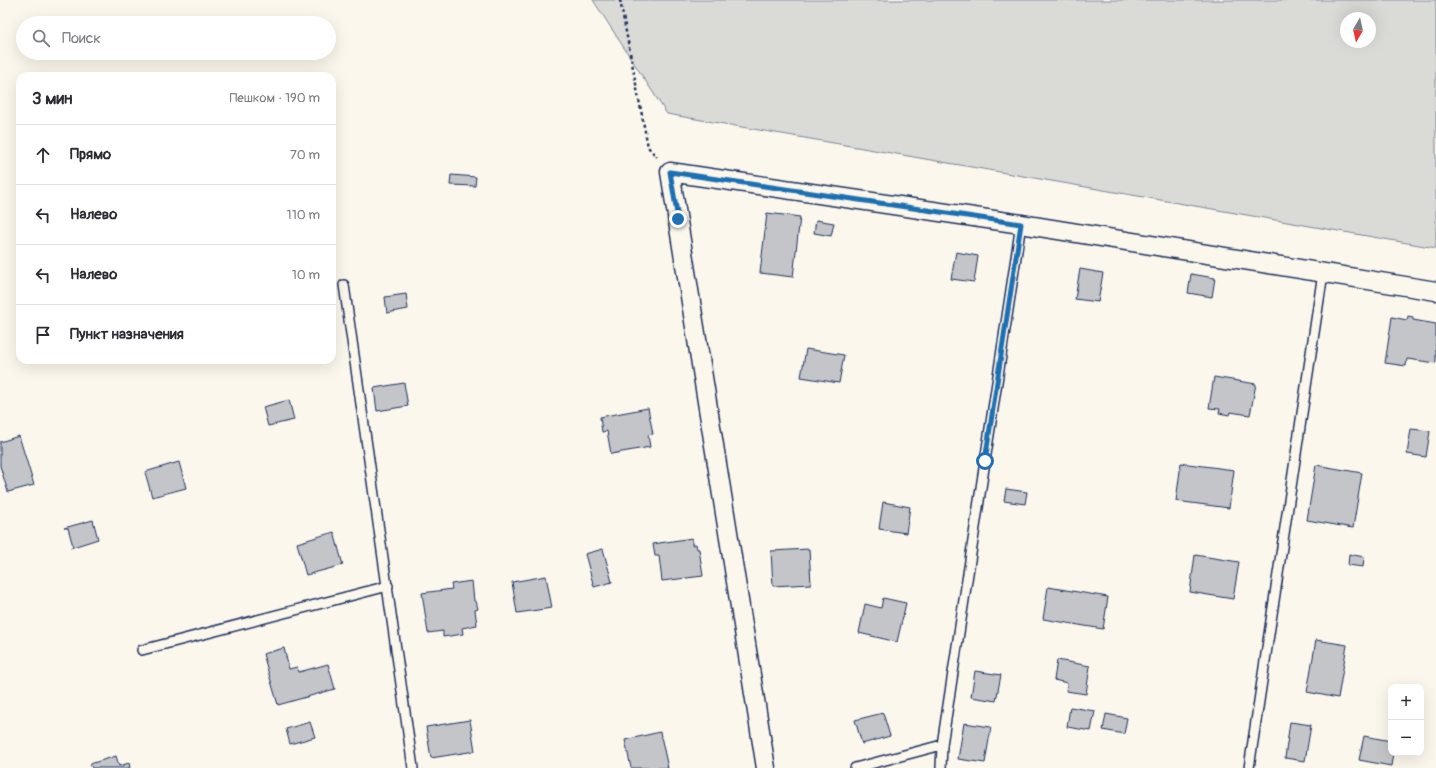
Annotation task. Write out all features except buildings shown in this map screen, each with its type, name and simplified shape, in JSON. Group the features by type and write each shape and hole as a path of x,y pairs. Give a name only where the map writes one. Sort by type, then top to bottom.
{"street":[{"path":"766,768 670,172 1021,224 1436,291"}],"lane":[{"path":"941,768 942,745 1021,224"},
{"path":"1249,768 1323,273"},
{"path":"344,285 413,768"},
{"path":"142,650 388,586"},
{"path":"855,768 942,745"}],"path":[{"path":"620,0 648,147 670,172"}],"shaded area":[{"path":"593,0 1436,0 1436,248 667,114"}],"route":[{"path":"678,219 670,172 1021,224 985,461"}]}
